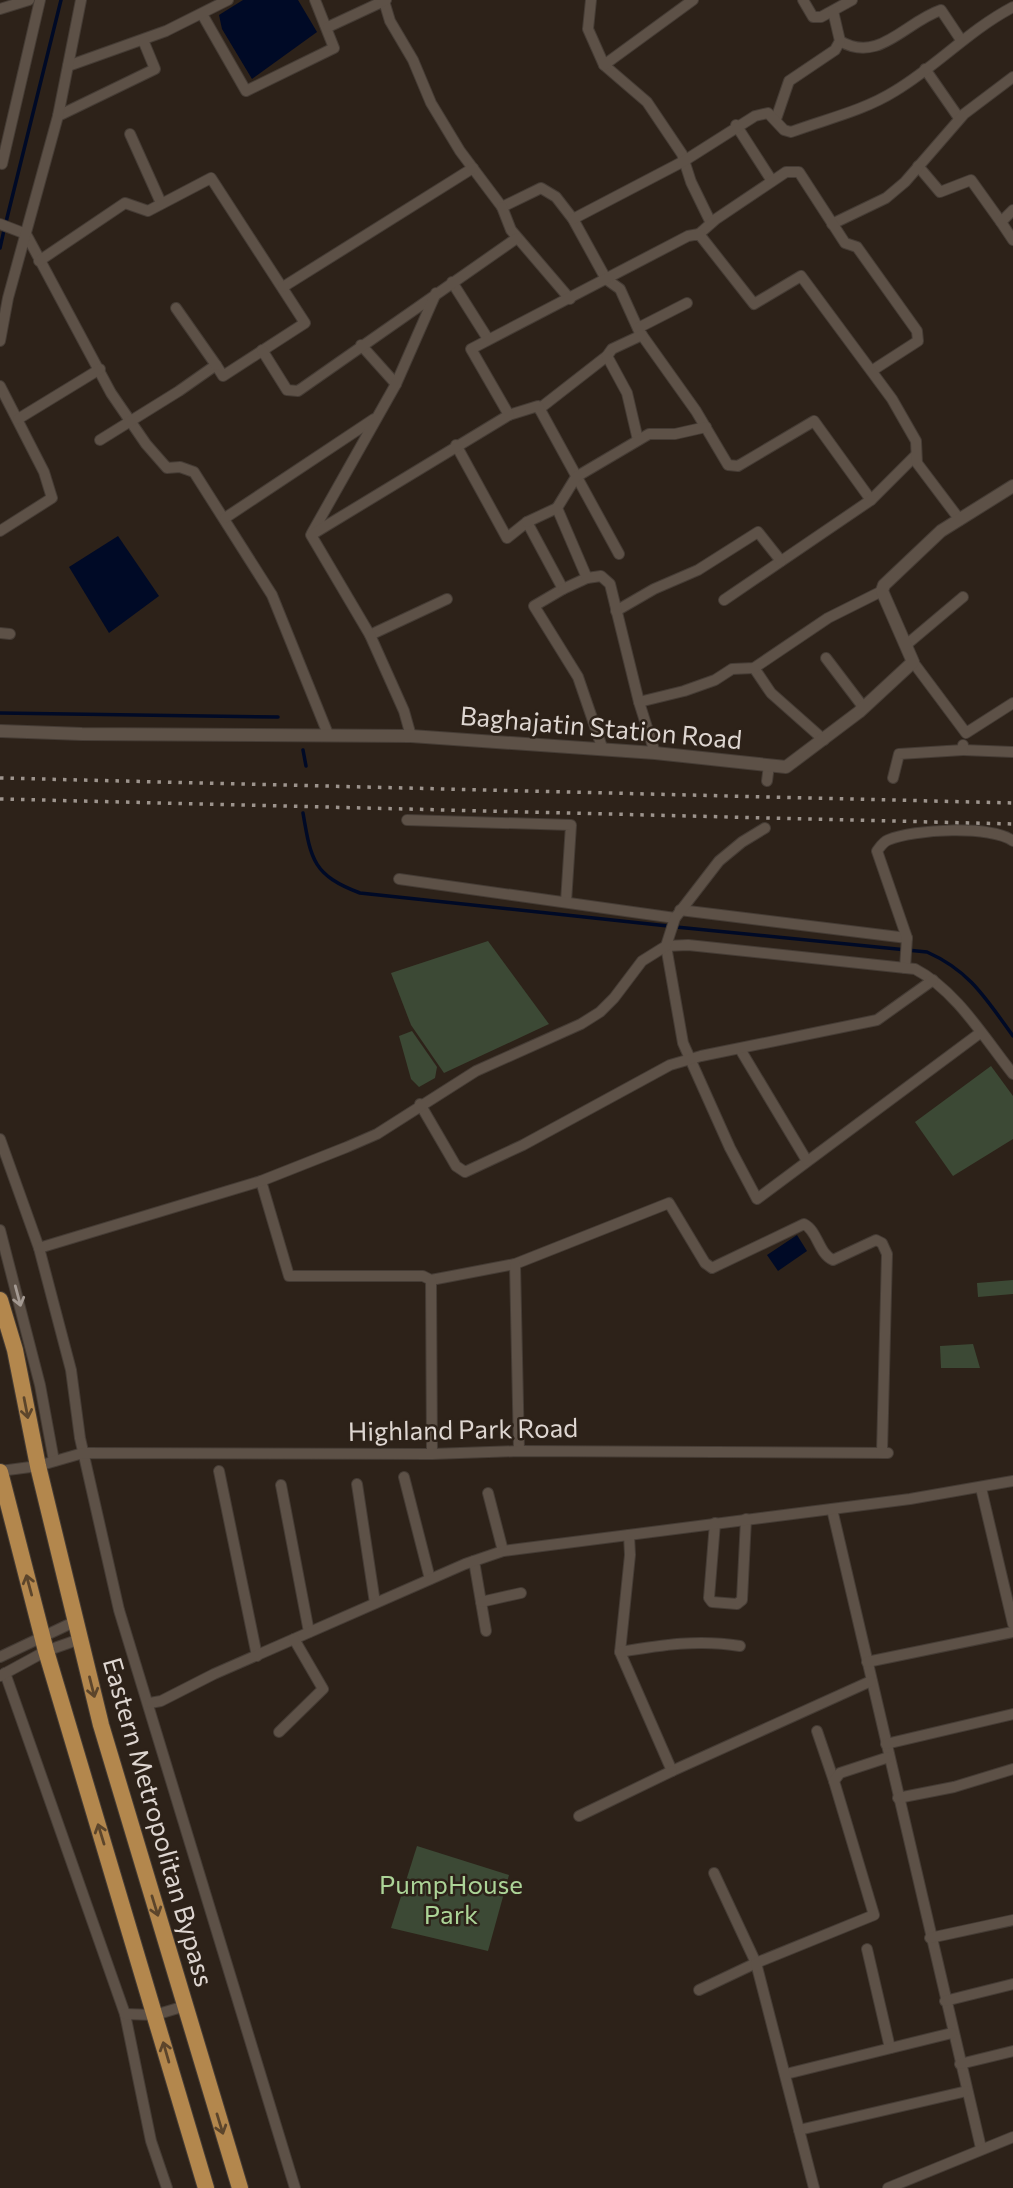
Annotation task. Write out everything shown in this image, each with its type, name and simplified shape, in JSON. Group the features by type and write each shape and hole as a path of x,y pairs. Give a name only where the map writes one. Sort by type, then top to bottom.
{"main road":[{"name":"Eastern Metropolitan Bypass","path":"0,1300 15,1350 38,1466 101,1725 240,2188"},
{"path":"0,1472 45,1643 206,2188"}],"street":[{"path":"0,9 29,0"},
{"path":"1,168 40,0"},
{"path":"0,341 8,298 58,116 81,0"},
{"path":"68,66 143,40 228,0"},
{"path":"202,13 246,91 334,48 328,27 315,0"},
{"path":"591,0 588,29 604,65 647,102 684,161 711,223"},
{"path":"604,65 693,0"},
{"path":"803,0 813,18 852,0"},
{"path":"328,27 385,1 390,21 413,61 431,103 502,208 517,238 570,299"},
{"path":"573,219 684,161 736,125 768,113 784,130 791,132 873,103 925,69 961,40 1013,8"},
{"path":"840,41 853,49 877,46 941,10 961,40"},
{"path":"776,119 789,81 835,50 840,41 833,11"},
{"path":"58,116 155,69 143,40"},
{"path":"925,69 959,118"},
{"path":"832,224 886,198 959,118 1013,77"},
{"path":"736,125 772,181"},
{"path":"130,135 161,203"},
{"path":"918,166 940,192 971,180 1013,240"},
{"path":"283,287 473,168"},
{"path":"509,415 471,349 688,236 699,234 786,172 799,172 845,243 857,247 918,335 918,341 873,370"},
{"path":"39,261 125,203 143,212 211,178 305,323 223,376 176,308"},
{"path":"502,208 541,188 556,197 573,219 606,279 620,289 640,332 733,468 814,421 871,500"},
{"path":"1001,222 1013,210"},
{"path":"0,225 13,227 26,234 111,393 146,444 167,468 180,467 194,472 225,518 272,595 328,734"},
{"path":"699,234 754,304 801,276 873,370 916,442 917,463 960,520"},
{"path":"262,350 292,393 517,238"},
{"path":"452,282 488,339"},
{"path":"311,535 396,384 436,293"},
{"path":"539,409 607,356 612,349 687,303"},
{"path":"361,345 396,384"},
{"path":"607,356 627,393 638,440"},
{"path":"100,440 216,365"},
{"path":"18,419 100,369"},
{"path":"0,386 44,472 52,498 0,531"},
{"path":"311,535 456,445 509,415 538,406 619,554"},
{"path":"225,518 377,417"},
{"path":"456,445 507,538 527,522 556,508 576,477 638,440 649,434 675,434 706,427"},
{"path":"724,600 871,500 915,456"},
{"path":"639,702 715,680 732,668 754,668 828,618 882,590 884,585 941,531 1013,486"},
{"path":"556,508 587,578"},
{"path":"527,522 563,589"},
{"path":"616,611 654,589 698,570 758,533 781,561"},
{"path":"311,535 370,635 404,711 411,736"},
{"path":"603,750 578,677 534,606 587,578 601,576 610,584 639,702 655,753"},
{"path":"882,590 913,662 966,733 963,750"},
{"path":"906,645 964,597"},
{"path":"370,635 447,599"},
{"path":"826,658 864,708"},
{"name":"Baghajatin Station Road","path":"0,731 411,736 655,753 786,767 864,708 913,662"},
{"path":"754,668 771,693 824,740"},
{"path":"966,733 1013,703"},
{"path":"893,778 899,754 963,750 1013,752"},
{"path":"767,781 769,765"},
{"path":"407,820 571,825 566,902"},
{"path":"765,828 719,861 678,914 669,931 666,946 679,1027 689,1059 757,1199 980,1033"},
{"path":"906,964 908,938 877,851 886,841 945,831 995,833 1013,841"},
{"path":"399,878 566,902 908,938"},
{"path":"39,1248 261,1181 377,1134 420,1104 477,1071 600,1012 642,961 666,946 688,945 906,964 933,980 1013,1074"},
{"path":"420,1104 456,1166 465,1172 523,1145 670,1065 877,1020 933,980"},
{"path":"740,1049 807,1161"},
{"path":"0,1139 39,1248 71,1370 83,1454 119,1610 150,1703 295,2188"},
{"path":"261,1181 289,1276 423,1276 430,1280 514,1264 519,1451"},
{"name":"Highland Park Road","path":"0,1472 38,1466 83,1454 432,1454 519,1451 886,1453 887,1254 882,1243 876,1240 833,1260 826,1257 809,1227 804,1224 712,1268 705,1263 669,1203 514,1264"},
{"path":"0,1230 40,1385 54,1461"},
{"path":"430,1280 432,1454"},
{"path":"219,1471 257,1656"},
{"path":"404,1477 430,1579"},
{"path":"150,1703 160,1701 430,1579 503,1551 981,1488 1013,1481"},
{"path":"357,1484 376,1603"},
{"path":"282,1485 309,1632"},
{"path":"981,1488 1013,1624"},
{"path":"488,1493 503,1551"},
{"path":"832,1508 952,2034 981,2148"},
{"path":"715,1523 709,1598 712,1602 737,1604 742,1600 746,1519"},
{"path":"629,1535 630,1555 620,1652 672,1771"},
{"path":"474,1561 486,1631"},
{"path":"481,1602 521,1593"},
{"path":"76,1621 2,1674 125,2014 151,2141 167,2188"},
{"path":"867,1662 1013,1632"},
{"path":"0,1657 45,1643 80,1639"},
{"path":"279,1732 323,1689 294,1639"},
{"path":"620,1652 690,1643 714,1642 740,1646"},
{"path":"579,1816 871,1681"},
{"path":"886,1744 1013,1714"},
{"path":"699,1990 756,1963 874,1915 817,1731"},
{"path":"834,1781 839,1773 888,1757"},
{"path":"898,1798 954,1787 1013,1769"},
{"path":"714,1873 756,1963 814,2188"},
{"path":"930,1938 1013,1920"},
{"path":"867,1949 890,2049"},
{"path":"945,2001 1013,1984"},
{"path":"125,2014 155,2015 186,2006"},
{"path":"786,2074 952,2034"},
{"path":"960,2064 1013,2051"},
{"path":"799,2130 967,2091"},
{"path":"887,2188 1013,2137"}],"green space":[{"path":"488,941 549,1024 444,1073 411,1025 391,973"},
{"path":"412,1031 437,1067 435,1078 419,1087 411,1079 399,1036"},
{"path":"991,1066 1013,1096 1013,1139 953,1176 915,1122"},
{"path":"1013,1280 1013,1294 978,1297 977,1283"},
{"path":"973,1344 980,1368 941,1368 940,1346"},
{"name":"PumpHouse Park","path":"417,1846 509,1875 488,1951 391,1928"}],"water":[{"path":"243,0 298,0 317,32 252,79 222,29 219,15"},
{"path":"118,536 159,596 109,633 69,567"},
{"path":"797,1235 807,1251 778,1271 767,1255"}],"waterway":[{"path":"6,222 61,0"},
{"path":"0,248 4,230"},
{"path":"0,713 278,717"},
{"path":"303,750 306,766"},
{"path":"303,813 312,854 317,864 332,880 360,893 668,926"},
{"path":"676,927 927,952 966,977 1013,1036"}],"railway":[{"path":"0,778 1013,803"},
{"path":"0,799 1013,824"}]}
